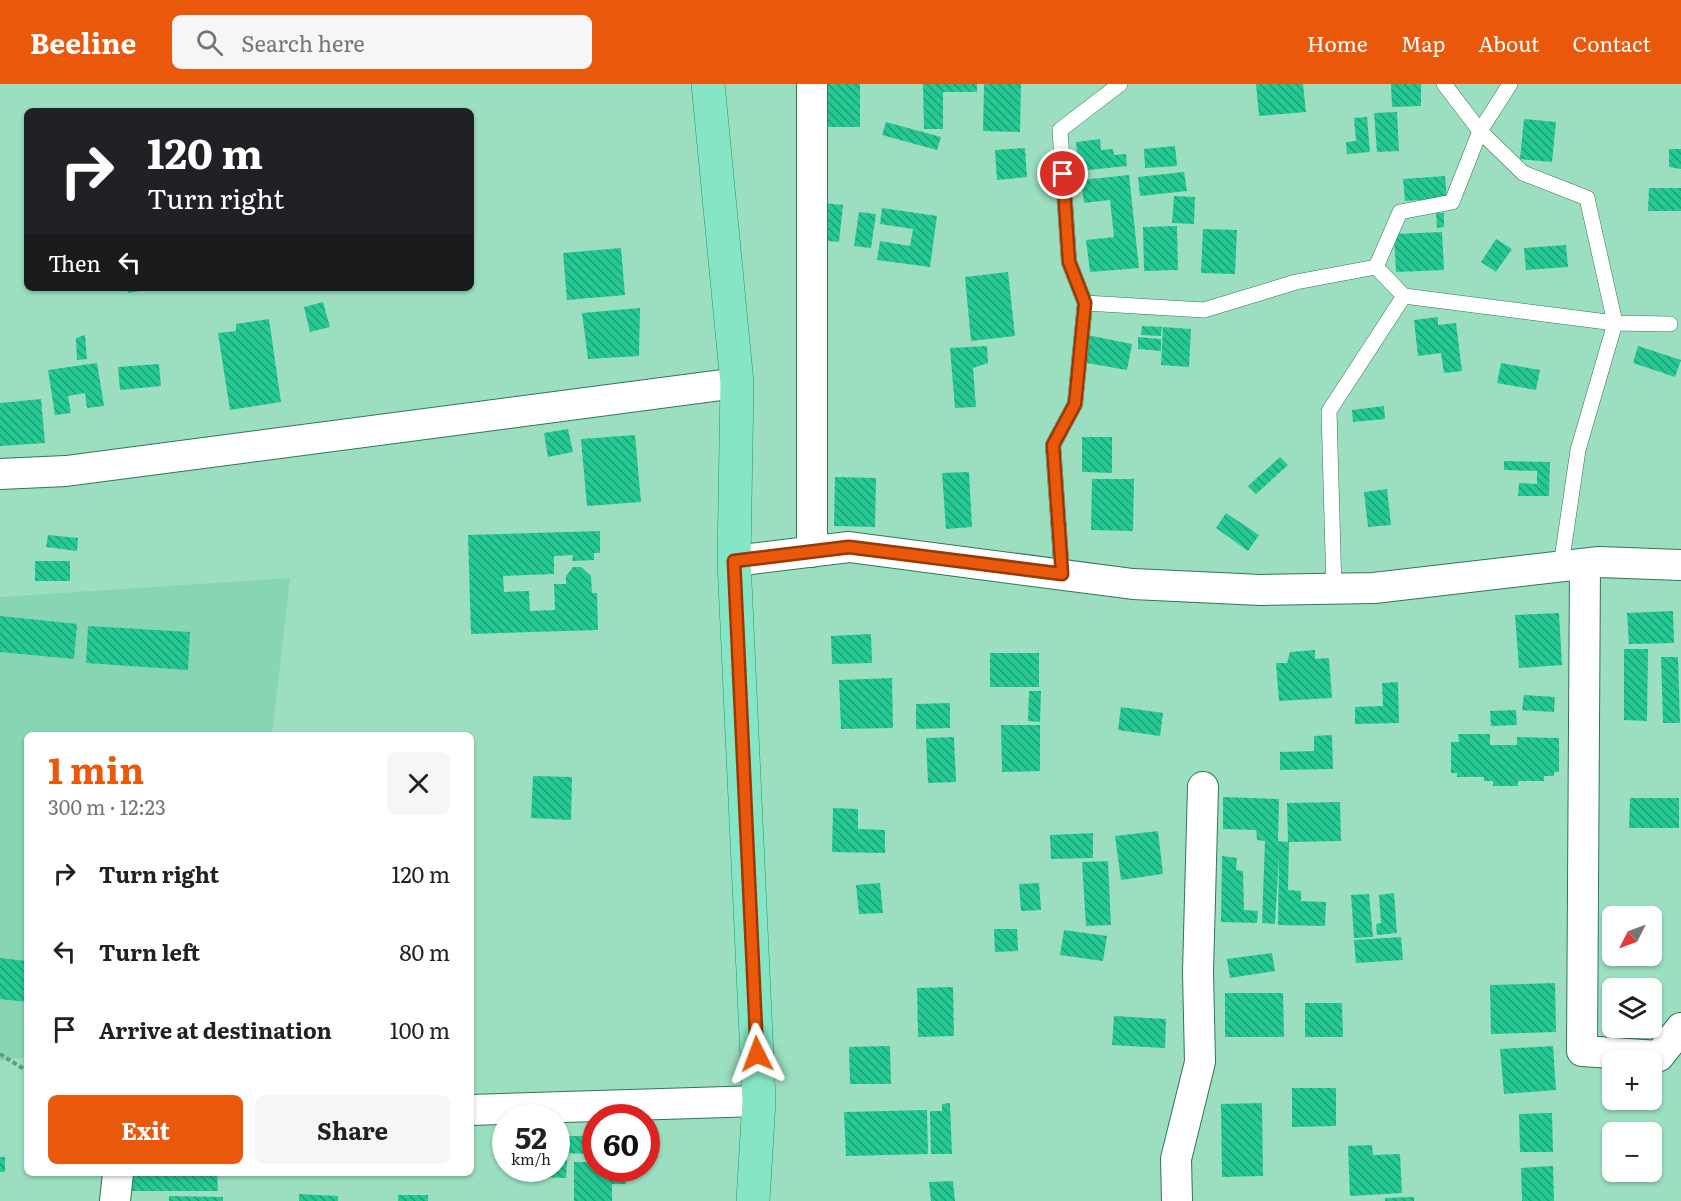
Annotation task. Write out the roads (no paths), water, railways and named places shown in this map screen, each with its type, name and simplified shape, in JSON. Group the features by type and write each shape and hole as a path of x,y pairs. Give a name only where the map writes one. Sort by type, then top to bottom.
{"main road":[{"path":"708,84 737,383 734,561 759,1101 753,1201"}],"street":[{"path":"812,84 812,552"},
{"path":"0,474 66,471 737,383"},
{"path":"734,561 849,547 1144,585 1261,590 1374,588 1573,565 1681,565"},
{"path":"1573,565 1582,1051 1659,1056 1681,1028"},
{"path":"1177,1201 1176,1159 1200,1062 1198,972 1203,787"},
{"path":"474,1110 759,1101"},
{"path":"115,1201 118,1176"}],"lane":[{"path":"1062,574 1053,445 1075,404 1085,303 1069,262 1060,130 1120,84"},
{"path":"1444,84 1480,131 1523,173 1587,198 1615,323 1578,450 1573,565"},
{"path":"1376,267 1400,212 1452,202 1480,131 1510,84"},
{"path":"1085,303 1203,310 1296,282 1376,267"},
{"path":"1376,267 1404,296 1615,323 1670,324"},
{"path":"1334,589 1329,411 1404,296"}]}
